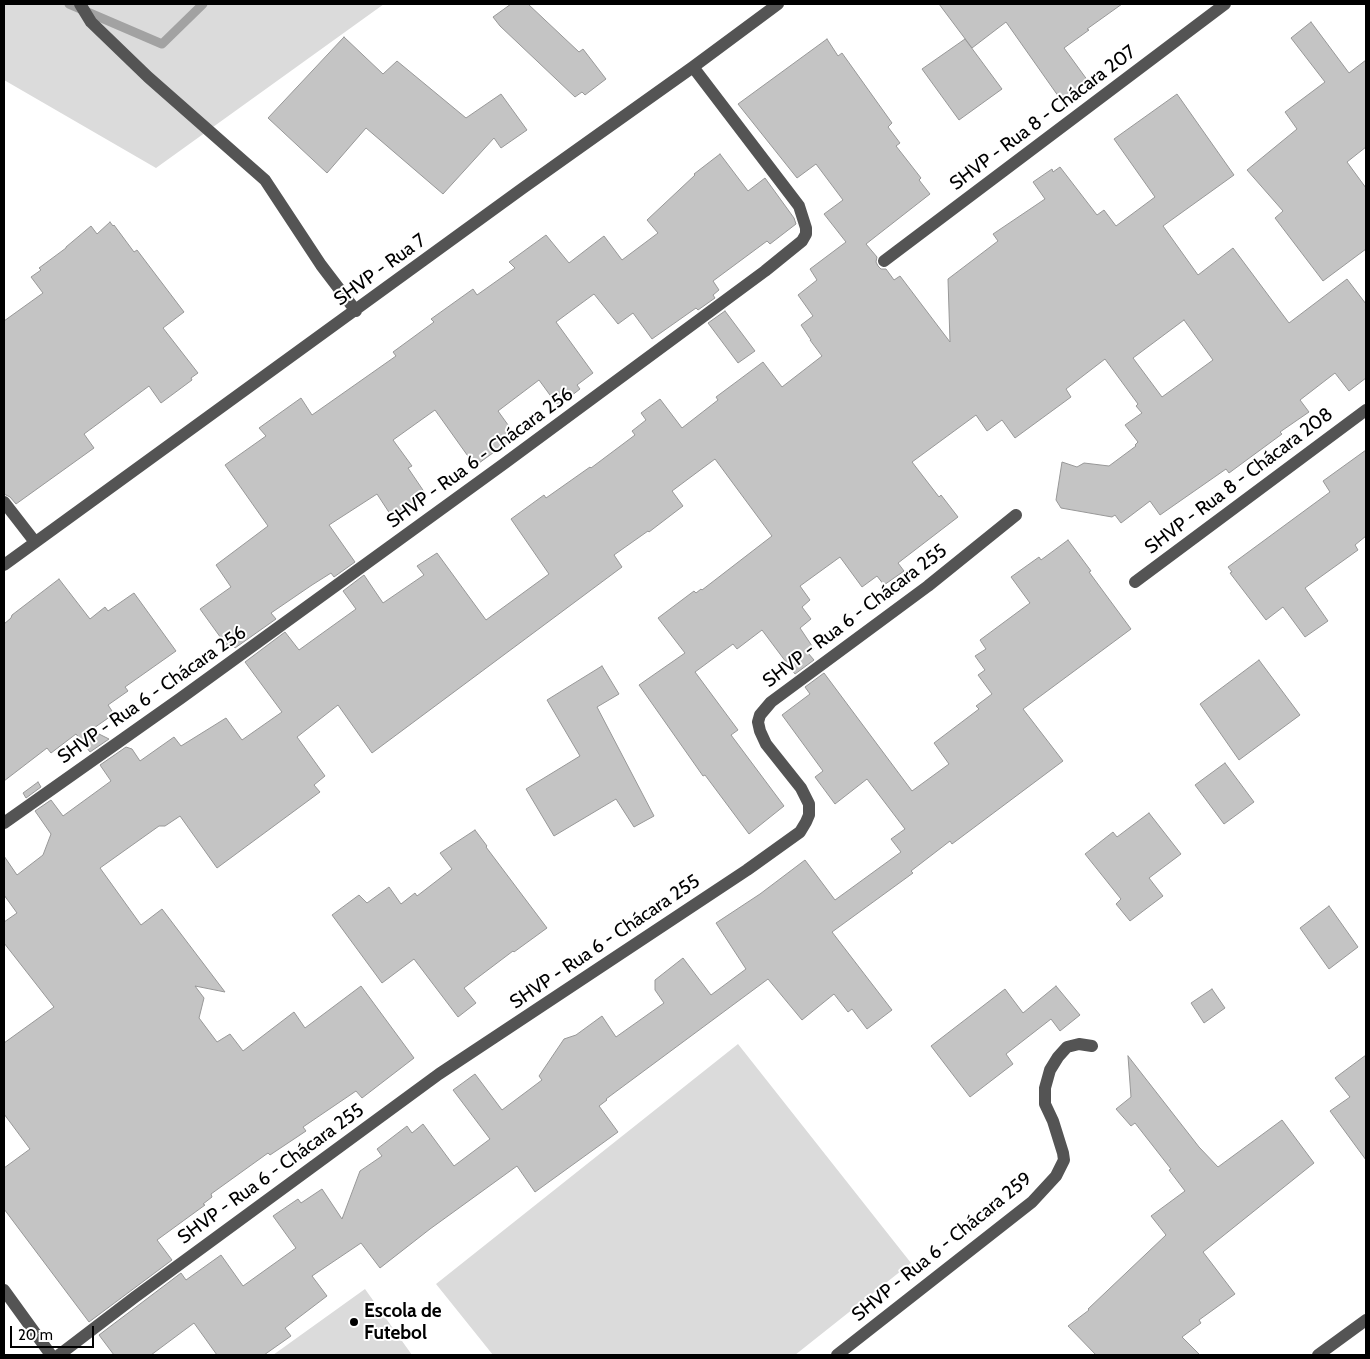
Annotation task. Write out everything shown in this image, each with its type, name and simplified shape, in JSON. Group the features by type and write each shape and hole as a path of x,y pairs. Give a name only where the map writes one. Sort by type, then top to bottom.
{"street":[{"path":"80,4 91,22 148,77 265,180 322,266 356,311"},
{"name":"SHVP - Rua 7","path":"4,565 523,188 694,67 778,4"},
{"name":"SHVP - Rua 8 - Chácara 207","path":"884,261 1225,4"},
{"name":"SHVP - Rua 6 - Chácara 256","path":"4,823 189,692 498,468 765,272 802,241 806,234 806,228 799,206 694,67"},
{"name":"SHVP - Rua 8 - Chácara 208","path":"1135,582 1366,410"},
{"path":"4,502 35,542"},
{"name":"SHVP - Rua 6 - Chácara 255","path":"58,1355 230,1226 439,1074 747,870 800,832 809,815 809,804 801,788 766,744 760,732 758,722 760,715 771,702 928,586 1016,515"},
{"name":"SHVP - Rua 6 - Chácara 259","path":"837,1355 1032,1202 1056,1176 1064,1160 1053,1121 1045,1104 1045,1088 1050,1070 1067,1047 1078,1044 1092,1046"},
{"path":"4,1290 51,1355"},
{"path":"1318,1355 1366,1320"}],"shaded area":[{"path":"4,4 384,4 156,168 4,80"},
{"path":"738,1044 911,1263 795,1355 493,1355 436,1284"},
{"name":"Escola de Futebol","path":"365,1289 412,1355 273,1355"}],"building":[{"path":"511,4 528,4 579,52 583,49 606,79 585,95 582,92 575,97 500,26 493,17"},
{"path":"939,4 1122,4 1064,48 1088,81 1061,100 1006,22 972,48"},
{"path":"1311,22 1349,73 1366,60 1366,147 1347,162 1366,188 1366,249 1323,281 1275,218 1283,211 1247,170 1297,129 1285,112 1325,82 1291,38"},
{"path":"344,37 383,74 397,61 466,118 501,94 527,130 501,148 494,138 443,194 366,128 327,173 268,118"},
{"path":"827,39 838,56 842,53 892,123 888,127 900,143 896,146 921,178 919,180 930,194 866,244 877,257 876,262 878,266 881,269 886,269 894,280 900,276 950,342 948,279 998,241 993,234 1045,199 1033,182 1052,169 1053,172 1060,167 1097,215 1104,210 1116,226 1155,197 1114,139 1177,94 1234,175 1163,226 1198,275 1233,248 1289,323 1347,279 1366,304 1366,378 1349,391 1335,373 1300,400 1309,412 1280,432 1282,434 1229,473 1226,469 1160,515 1150,501 1121,523 1115,515 1112,517 1061,508 1056,500 1062,462 1077,467 1084,463 1109,466 1136,446 1138,442 1125,425 1142,413 1136,406 1138,404 1105,359 1066,389 1071,397 1015,438 1002,420 987,431 976,415 912,462 939,497 941,495 958,517 898,563 904,571 884,585 877,576 862,587 840,557 800,586 810,600 802,607 811,619 800,628 814,649 808,653 814,660 795,674 762,630 737,649 733,644 695,672 738,730 731,735 784,806 749,834 705,775 703,776 639,685 685,653 658,618 694,591 696,593 702,590 772,536 715,459 672,491 683,506 649,532 614,555 622,567 372,753 338,705 297,737 325,776 314,785 320,792 217,868 180,816 165,826 159,826 100,868 141,925 162,909 225,992 195,986 204,998 199,1018 217,1042 230,1034 243,1051 294,1012 305,1028 361,986 414,1058 362,1098 356,1091 303,1127 306,1131 270,1155 268,1153 211,1194 212,1197 203,1204 205,1205 157,1240 172,1260 89,1322 4,1209 4,1168 30,1149 4,1114 4,1043 54,1007 4,943 4,922 17,913 4,895 4,856 17,875 43,855 51,834 35,811 51,800 63,816 111,781 100,765 126,747 132,749 140,761 174,737 181,746 226,718 242,740 282,712 245,662 285,632 299,650 356,609 343,591 364,575 383,603 424,575 417,566 437,553 486,620 549,574 511,519 544,495 546,498 591,468 635,435 632,431 646,420 641,413 660,399 682,428 718,400 716,397 763,362 782,387 822,356 801,325 813,316 798,295 817,280 810,269 846,242 824,214 843,200 816,164 797,178 738,104","holes":["1184,320 1213,360 1162,397 1133,358"]},
{"path":"965,39 1002,89 959,120 922,69"},
{"path":"720,154 748,191 765,178 794,218 796,224 770,244 767,241 713,281 719,290 713,295 715,298 698,310 696,308 652,339 633,313 618,324 594,294 556,322 593,373 577,385 580,389 558,406 539,380 498,411 516,436 475,466 435,410 393,440 412,466 408,468 427,496 394,520 377,494 329,525 355,562 334,577 331,573 271,613 276,619 235,648 231,642 226,645 200,609 231,587 216,565 268,526 225,465 266,436 259,428 301,398 312,415 396,356 393,352 434,322 431,319 473,289 477,295 515,268 509,262 546,235 569,263 604,236 622,260 658,233 647,220 694,174"},
{"path":"110,222 134,252 137,250 184,312 163,328 198,373 191,378 192,380 161,403 149,386 84,434 94,448 16,504 10,497 4,494 4,321 43,293 31,277 41,270 39,268 91,226 97,234"},
{"path":"725,311 755,351 738,363 708,323"},
{"path":"1366,450 1366,536 1355,545 1358,550 1305,588 1328,621 1305,637 1283,607 1266,620 1230,573 1232,572 1228,567 1330,492 1323,481"},
{"path":"1068,540 1131,629 1023,709 1063,761 952,844 950,841 911,871 913,873 832,932 892,1010 867,1029 852,1009 848,1012 834,994 802,1020 768,979 606,1099 599,1106 618,1132 535,1192 517,1166 380,1268 361,1243 312,1276 327,1296 285,1328 291,1336 264,1355 217,1355 194,1323 151,1355 114,1355 99,1335 181,1273 186,1280 221,1255 243,1286 296,1248 273,1216 298,1199 301,1203 322,1189 342,1219 360,1171 382,1156 377,1149 407,1126 412,1133 423,1124 454,1166 490,1139 453,1090 475,1074 502,1110 542,1080 539,1076 564,1039 576,1035 602,1016 616,1037 664,1003 655,990 655,980 683,958 711,995 746,969 716,923 760,894 805,860 835,900 901,852 891,839 905,829 867,779 835,804 815,777 823,771 782,715 810,694 805,687 824,673 912,791 949,764 934,743 979,709 976,706 992,694 978,675 985,670 975,656 986,649 980,640 1030,603 1011,577 1039,557 1041,560"},
{"path":"59,579 90,619 105,607 108,611 134,593 176,651 125,687 128,691 108,705 114,714 91,730 109,739 90,752 76,734 51,753 47,748 4,781 4,624 12,615"},
{"path":"1259,660 1300,715 1239,760 1200,704"},
{"path":"602,666 619,694 597,707 654,816 634,827 616,799 554,836 526,789 580,756 547,700"},
{"path":"1225,763 1254,802 1224,824 1195,785"},
{"path":"38,782 41,787 26,798 23,793"},
{"path":"1149,813 1181,854 1149,878 1163,896 1130,921 1116,904 1121,899 1085,854 1113,832 1117,837"},
{"path":"475,830 547,928 464,988 476,1003 458,1017 414,959 382,983 332,915 359,895 367,903 389,887 401,904 415,893 417,896 452,869 440,853"},
{"path":"1329,906 1358,947 1329,969 1300,928"},
{"path":"1056,986 1080,1015 1060,1031 1051,1019 1006,1054 1013,1064 970,1097 931,1046 1005,989 1023,1013"},
{"path":"1212,989 1225,1008 1204,1023 1191,1003"},
{"path":"1366,1055 1366,1160 1330,1111 1350,1097 1335,1078"},
{"path":"1128,1056 1199,1147 1218,1167 1282,1120 1314,1163 1203,1252 1235,1294 1199,1320 1201,1323 1182,1337 1200,1355 1096,1355 1068,1326 1089,1310 1166,1235 1151,1216 1185,1191 1169,1170 1171,1169 1135,1123 1131,1126 1116,1109 1131,1097"}],"waterway":[{"path":"69,4 162,44 203,4"}],"place":[{"name":"Escola de Futebol","path":"354,1322"}]}
